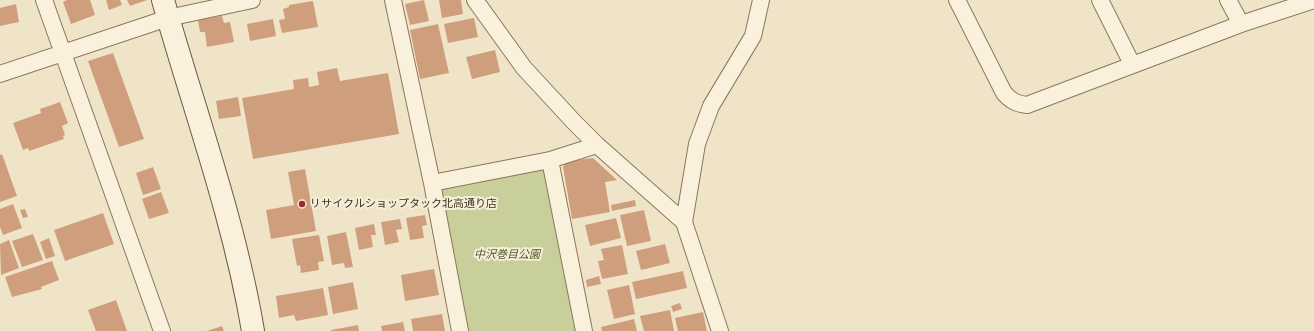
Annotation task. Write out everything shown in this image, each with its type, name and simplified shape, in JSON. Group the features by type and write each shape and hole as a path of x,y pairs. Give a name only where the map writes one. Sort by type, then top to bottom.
{"street":[{"path":"44,0 162,331"},
{"path":"0,74 63,53 165,9 252,0"},
{"path":"393,0 432,183 460,331"},
{"path":"475,0 524,68 597,145 684,222"},
{"path":"720,331 684,222 697,144 711,106 753,36 761,0"},
{"path":"958,0 1004,93 1011,100 1027,105 1241,24 1314,0"},
{"path":"1100,0 1132,64"},
{"path":"1228,0 1241,24"},
{"path":"165,9 234,241 245,282 253,331"},
{"path":"432,183 550,160 597,145"},
{"path":"550,160 584,331"}],"green space":[{"name":"中沢巻目公園","path":"550,160 584,331 460,331 432,183"}],"building":[{"path":"67,0 90,0 95,15 71,24 63,2"},
{"path":"106,0 120,0 122,5 109,10"},
{"path":"127,0 147,0 130,6"},
{"path":"424,0 429,21 410,25 405,4"},
{"path":"439,0 461,0 463,14 442,18"},
{"path":"313,1 318,27 282,33 279,20 285,19 283,9 289,7 289,5"},
{"path":"16,4 19,22 0,26 0,8"},
{"path":"222,16 224,23 230,22 234,42 207,47 205,32 200,32 198,20"},
{"path":"474,18 478,37 448,43 444,24"},
{"path":"273,19 276,36 250,41 247,24"},
{"path":"438,24 449,73 420,79 410,30"},
{"path":"495,50 500,72 472,79 466,57"},
{"path":"113,53 144,139 119,147 88,61"},
{"path":"337,68 340,81 388,73 399,134 253,159 242,98 294,89 293,80 308,78 309,87 319,85 317,72"},
{"path":"238,97 241,116 219,119 216,101"},
{"path":"60,102 68,123 62,126 65,135 63,136 64,139 29,151 28,148 23,150 13,123 41,113 40,109"},
{"path":"2,154 17,196 0,202 0,155"},
{"path":"593,158 617,180 605,182 610,212 572,219 563,167 567,161"},
{"path":"153,167 161,189 143,195 136,173"},
{"name":"リサイクルショップタック北高通り店","path":"305,169 316,231 271,239 266,210 294,205 288,172"},
{"path":"161,192 169,213 149,219 142,199"},
{"path":"635,200 636,206 612,211 611,205"},
{"path":"13,204 22,228 3,235 0,227 0,209"},
{"path":"25,209 28,217 23,218 20,210"},
{"path":"644,210 651,241 627,246 620,215"},
{"path":"103,213 114,244 65,261 54,230"},
{"path":"425,215 427,225 422,226 424,238 410,240 406,218"},
{"path":"616,218 621,238 590,246 585,225"},
{"path":"400,219 402,229 396,230 399,242 385,245 381,222"},
{"path":"374,224 376,235 371,235 373,247 359,250 355,228"},
{"path":"346,232 353,267 345,268 344,263 332,265 327,236"},
{"path":"33,234 43,260 22,267 12,241"},
{"path":"319,235 324,261 318,262 319,270 301,273 300,265 297,266 292,239"},
{"path":"49,238 55,256 46,259 40,242"},
{"path":"9,240 19,268 1,275 0,244"},
{"path":"665,244 670,263 641,270 636,251"},
{"path":"622,245 628,274 602,279 598,261 604,260 601,249"},
{"path":"52,261 59,280 41,287 42,289 12,297 5,277"},
{"path":"434,269 439,295 405,301 401,275"},
{"path":"683,271 687,288 636,299 632,282"},
{"path":"599,276 601,284 587,287 586,280"},
{"path":"353,282 358,309 333,314 328,287"},
{"path":"629,285 635,314 614,319 607,290"},
{"path":"323,288 328,315 296,321 294,315 279,318 276,296"},
{"path":"116,300 127,331 96,331 88,310"},
{"path":"680,303 682,309 673,312 671,306"},
{"path":"670,310 674,331 644,331 640,316"},
{"path":"703,312 707,331 678,331 675,318"},
{"path":"442,314 445,331 413,331 411,319"},
{"path":"634,319 637,331 602,331 601,327"},
{"path":"403,322 405,331 382,331 381,326"},
{"path":"358,325 359,331 331,331 331,330"},
{"path":"222,326 224,331 207,331"}],"place":[{"name":"リサイクルショップタック北高通り店","path":"302,204"}]}
